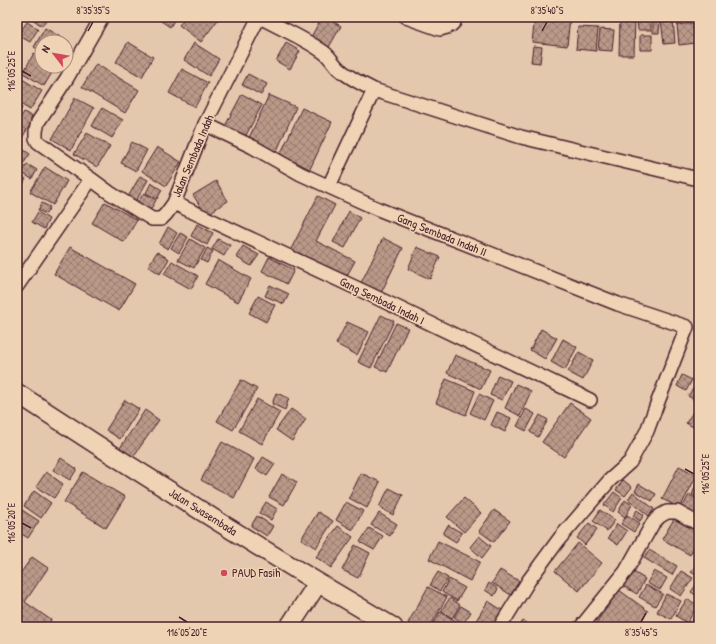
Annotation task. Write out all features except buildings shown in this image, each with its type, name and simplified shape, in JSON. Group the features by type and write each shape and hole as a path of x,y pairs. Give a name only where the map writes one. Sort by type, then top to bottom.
{"street":[{"path":"17,286 91,179 38,142 36,138 36,131 38,122 67,78 102,17"},
{"path":"260,17 324,52 337,67 363,85 374,90 521,137 694,178"},
{"name":"Jalan Sembada Indah","path":"91,179 110,193 152,219 161,219 174,203 205,124 260,17"},
{"path":"407,18 440,29 447,28 451,25 456,17"},
{"path":"329,186 374,90"},
{"name":"Gang Sembada Indah II","path":"205,124 253,147 302,174 378,209 604,299 687,327 656,404 647,431 630,462 610,480 560,538 528,580 500,627"},
{"name":"Gang Sembada Indah I","path":"174,203 367,293 590,400"},
{"name":"Jalan Swasembada","path":"17,393 192,506 393,627"},
{"path":"581,627 626,571 653,523 660,516 667,512 677,512 699,524"},
{"path":"289,627 318,583"}],"place":[{"name":"PAUD Fasih","path":"224,573"}]}
